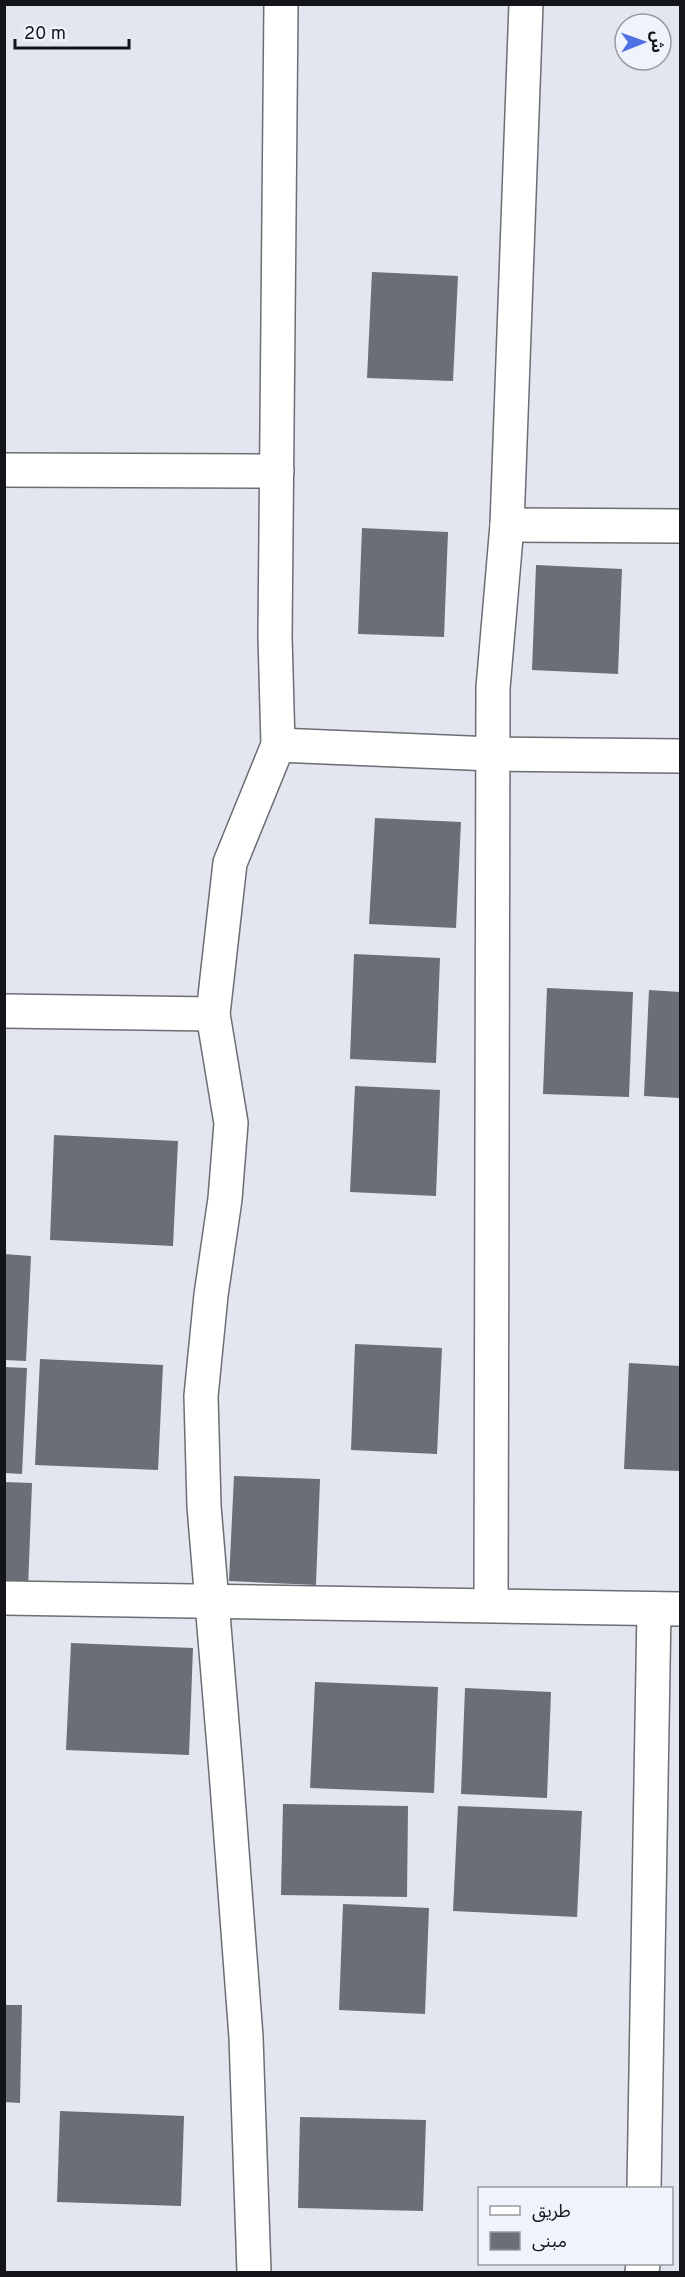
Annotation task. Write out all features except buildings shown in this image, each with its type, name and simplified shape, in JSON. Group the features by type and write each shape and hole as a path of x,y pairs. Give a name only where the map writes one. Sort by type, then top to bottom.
{"street":[{"path":"254,2272 246,2037 204,1506 201,1396 211,1295 225,1199 231,1123 213,1014 230,862 278,745 275,636 281,4"},
{"path":"491,1605 493,688 507,525 526,4"},
{"path":"4,470 277,471"},
{"path":"507,525 681,526"},
{"path":"278,745 492,754 681,756"},
{"path":"4,1011 213,1014"},
{"path":"4,1598 667,1609 644,2187"}]}
